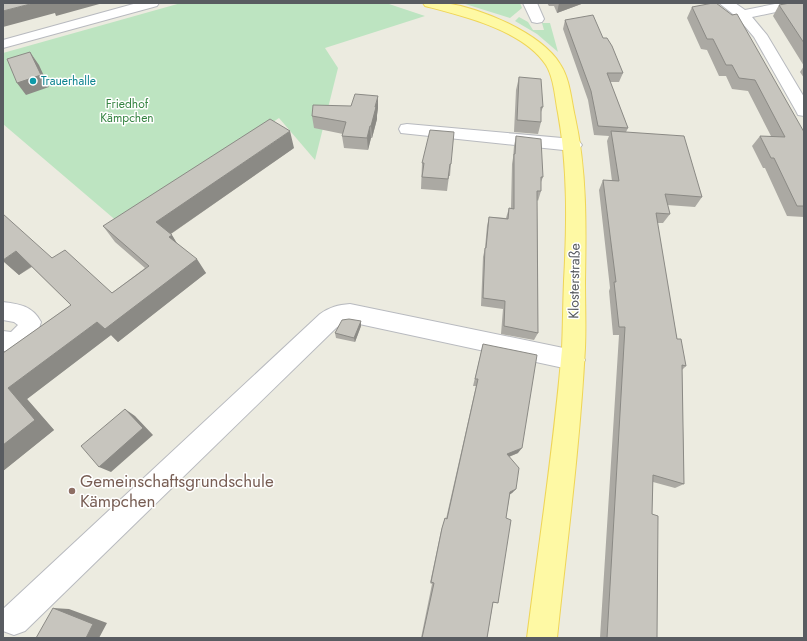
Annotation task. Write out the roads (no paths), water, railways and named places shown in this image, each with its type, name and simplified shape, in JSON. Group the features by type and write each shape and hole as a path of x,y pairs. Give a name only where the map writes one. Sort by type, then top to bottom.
{"main road":[{"name":"Klosterstraße","path":"430,3 474,15 505,26 521,34 537,47 550,60 558,78 573,145 576,241 572,360 542,638"}],"street":[{"path":"3,44 90,14 152,3"},
{"path":"530,3 537,19"},
{"path":"726,3 743,15 760,35 804,111"},
{"path":"743,15 776,5 800,3"},
{"path":"407,129 573,145"},
{"path":"3,311 20,314 30,322 27,332 15,342 3,341"},
{"path":"14,620 328,320 338,314 350,312 572,360"}],"place":[{"name":"Trauerhalle","path":"33,81"},
{"name":"Gemeinschaftsgrundschule Kämpchen","path":"72,491"}],"park label":[{"name":"Friedhof Kämpchen","path":"127,111"}]}
